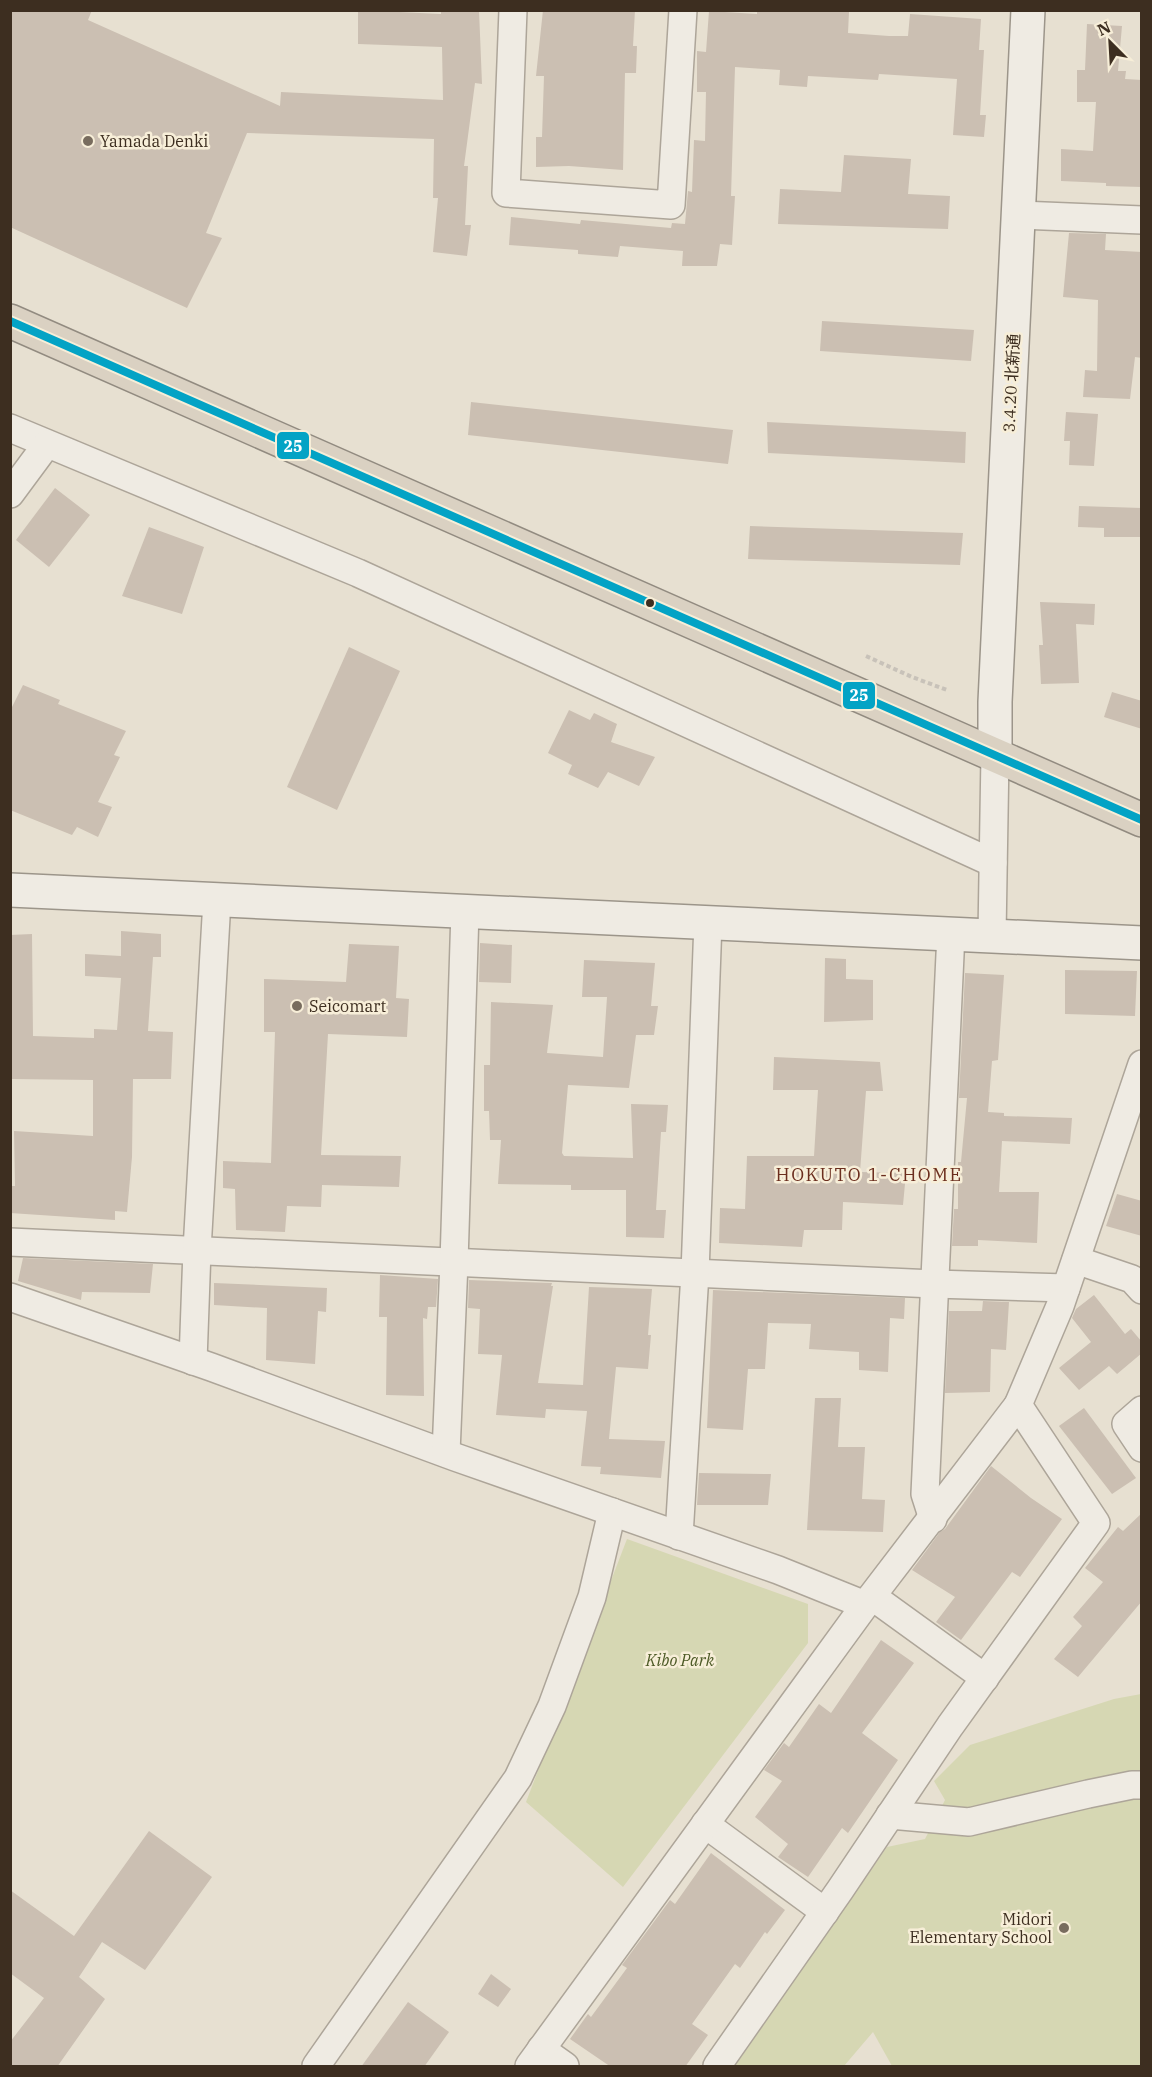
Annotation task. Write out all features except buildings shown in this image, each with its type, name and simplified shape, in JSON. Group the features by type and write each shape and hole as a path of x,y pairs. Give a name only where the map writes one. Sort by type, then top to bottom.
{"highway":[{"path":"10,321 1142,820"}],"street":[{"path":"513,10 506,193 671,205 683,10"},
{"name":"3.4.20 北新通","path":"995,755 995,702 1028,10"},
{"path":"1020,215 1142,220"},
{"path":"10,428 358,573 993,863"},
{"path":"10,494 47,444"},
{"path":"992,935 995,755"},
{"path":"10,890 1142,943"},
{"path":"193,1360 217,900"},
{"path":"446,1453 465,911"},
{"path":"679,1536 695,1273 708,922"},
{"path":"933,1519 925,1494 951,933"},
{"path":"565,2067 535,2058 869,1601 1018,1405 1066,1288 1141,1066"},
{"path":"10,1242 1066,1288"},
{"path":"1076,1260 1132,1279 1142,1290"},
{"path":"10,1298 193,1360 446,1453 869,1601 985,1678"},
{"path":"717,2067 985,1678 1096,1523 1018,1405"},
{"path":"1142,1410 1125,1425 1142,1448"},
{"path":"316,2067 518,1778 552,1706 592,1597 612,1512"},
{"path":"890,1815 969,1822 1088,1794 1142,1785"},
{"path":"705,1824 825,1912"}],"path":[{"path":"867,656 947,690"}],"green space":[{"name":"Kibo Park","path":"627,1539 808,1604 808,1643 623,1887 526,1802"},
{"path":"1141,1694 1141,2066 892,2066 873,2032 844,2066 735,2066 887,1847 925,1839 945,1800 934,1781 970,1745 1114,1699"}],"transit line":[{"name":"25","path":"10,321 1142,820"}],"place":[{"name":"Yamada Denki","path":"88,141"},
{"name":"Seicomart","path":"297,1006"},
{"name":"Midori Elementary School","path":"1064,1928"}],"district":[{"name":"HOKUTO 1-CHOME","path":"869,1174"}]}
